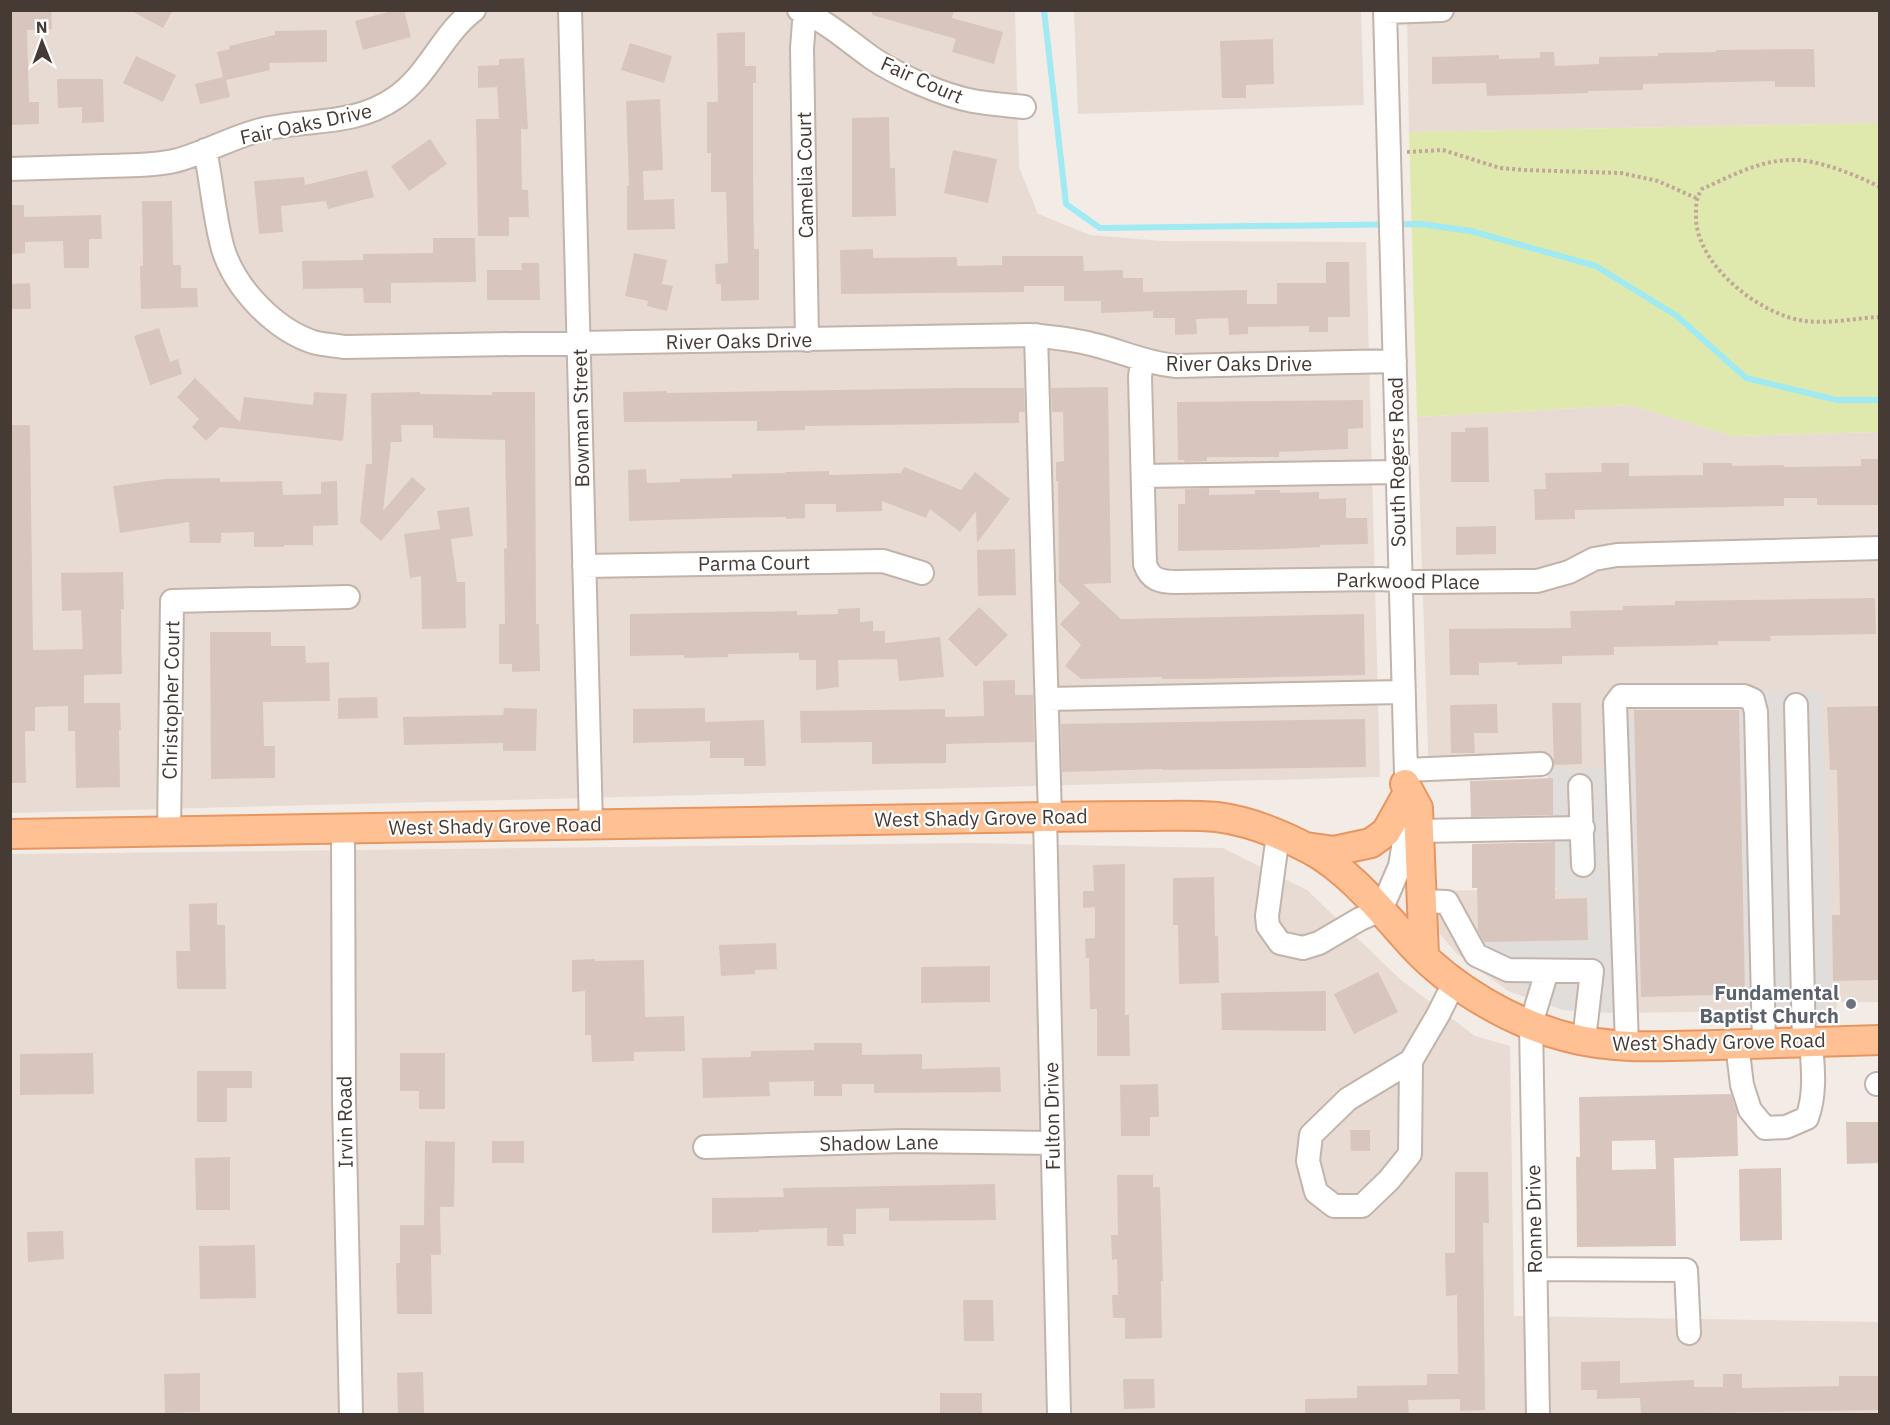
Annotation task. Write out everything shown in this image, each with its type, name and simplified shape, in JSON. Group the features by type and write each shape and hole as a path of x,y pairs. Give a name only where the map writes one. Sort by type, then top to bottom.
{"main road":[{"path":"1405,784 1418,808 1424,956"},
{"path":"1290,841 1334,851 1371,843 1386,832 1405,784"},
{"name":"West Shady Grove Road","path":"10,834 1047,817 1218,818 1246,824 1313,851 1352,880 1424,956 1454,982 1492,1007 1567,1037 1606,1044 1678,1046 1880,1040"}],"street":[{"name":"Fair Oaks Drive","path":"10,169 152,165 174,161 266,128 354,117 378,110 398,97 419,77 444,43 474,10"},
{"name":"Bowman Street","path":"570,10 591,825"},
{"path":"1385,11 1442,10"},
{"name":"Fair Court","path":"803,11 832,27 873,58 902,75 934,89 972,101 1023,107"},
{"name":"Camelia Court","path":"803,11 807,340"},
{"name":"South Rogers Road","path":"1381,910 1400,867 1403,848 1405,784 1385,11"},
{"name":"River Oaks Drive","path":"205,150 224,252 241,286 258,308 285,328 313,342 344,347 1036,335 1067,338 1098,345 1142,361 1176,366 1395,361"},
{"name":"Fulton Drive","path":"1036,335 1047,699 1047,817 1059,1414"},
{"name":"Parkwood Place","path":"1142,361 1140,377 1145,564 1147,571 1158,580 1166,582 1380,579 1537,581 1569,572 1594,559 1617,555 1880,548"},
{"path":"1143,476 1398,472"},
{"name":"Parma Court","path":"584,566 883,561 922,573"},
{"name":"Christopher Court","path":"169,832 172,601 348,597"},
{"path":"1047,699 1403,692"},
{"path":"1627,1045 1615,704 1621,696 1744,696 1753,700 1756,712 1751,1044 1742,1085 1750,1110 1765,1128 1786,1127 1807,1118 1812,1105 1814,1076 1808,1042 1796,705"},
{"path":"1405,784 1541,764"},
{"path":"1580,786 1583,865"},
{"path":"1419,831 1583,828"},
{"name":"Irvin Road","path":"343,829 344,1100 351,1414"},
{"path":"1290,841 1266,916 1268,926 1280,943 1303,948 1311,946 1381,910"},
{"path":"1422,901 1447,902 1476,955 1508,970 1592,971 1584,1040"},
{"path":"1478,998 1494,963"},
{"name":"Ronne Drive","path":"1538,1414 1530,1024 1547,970"},
{"path":"1411,1061 1410,1154 1389,1180 1362,1206 1334,1206 1317,1192 1308,1161 1311,1135 1348,1100 1411,1061 1438,1016 1454,982"},
{"name":"Shadow Lane","path":"705,1148 903,1141 1053,1143"},
{"path":"1535,1269 1686,1270 1689,1333"}],"path":[{"path":"1389,152 1443,150 1500,168 1621,173 1658,181 1696,198"},
{"path":"1880,187 1824,165 1791,160 1762,165 1702,189 1696,198 1697,231 1706,252 1723,274 1746,295 1772,311 1804,321 1880,317"}],"shaded area":[{"path":"10,11 1015,11 1019,167 1038,214 1090,235 1162,241 1366,242 1380,777 11,813"},
{"path":"1074,11 1361,11 1364,105 1078,114"},
{"path":"1407,11 1879,11 1879,123 1409,132"},
{"path":"1631,405 1733,436 1879,432 1879,1002 1837,1002 1836,1010 1611,1013 1563,1010 1508,991 1456,953 1440,934 1434,891 1611,888 1547,768 1429,781 1417,417"},
{"path":"1763,690 1822,691 1833,981 1824,1010 1747,1010 1739,705"},
{"path":"1600,717 1634,719 1640,1012 1563,1010 1472,965 1478,942 1588,940 1587,898 1555,888 1547,768 1607,768"},
{"path":"971,843 1223,848 1307,890 1401,980 1475,1036 1510,1046 1514,1316 1879,1322 1879,1414 11,1414 10,854"}],"green space":[{"path":"1879,123 1879,432 1733,436 1631,405 1417,417 1409,132"}],"building":[{"path":"10,10 51,10 52,29 27,30 29,102 39,102 39,124 10,125"},
{"path":"130,10 173,10 163,28"},
{"path":"395,10 404,10 411,37 363,50 355,21"},
{"path":"872,10 954,10 952,18 1003,32 994,64 952,52 956,39 872,15"},
{"path":"327,30 327,62 269,63 270,70 226,80 230,97 200,104 195,84 223,77 217,52 230,49 229,46 275,35 275,31"},
{"path":"745,32 745,66 756,66 756,83 753,83 754,249 759,249 759,300 721,301 721,284 716,284 715,264 728,263 726,192 711,192 711,153 707,153 707,102 718,102 717,33"},
{"path":"1273,39 1274,84 1246,85 1246,98 1222,98 1220,41"},
{"path":"630,43 672,56 664,83 621,70"},
{"path":"1814,49 1815,87 1775,87 1775,81 1643,84 1643,90 1487,96 1486,83 1432,84 1432,57 1499,55 1499,59 1540,58 1540,52 1554,52 1555,66 1599,64 1599,57 1658,56 1658,53"},
{"path":"136,56 176,75 163,102 123,83"},
{"path":"524,58 528,129 521,129 522,190 528,190 529,217 509,217 509,236 478,236 476,119 499,119 497,87 478,88 478,66 499,65 499,59"},
{"path":"57,79 103,79 104,122 82,123 82,107 58,108"},
{"path":"660,99 663,170 643,171 644,200 674,199 675,229 627,230 627,186 629,186 626,101"},
{"path":"889,117 890,168 895,168 896,216 852,217 852,118"},
{"path":"430,139 447,164 409,191 391,166"},
{"path":"953,150 997,159 988,203 944,193"},
{"path":"367,170 374,197 328,209 326,201 281,206 283,232 259,234 254,181 304,177 305,185"},
{"path":"142,201 172,201 173,265 181,265 181,288 197,288 198,307 141,309"},
{"path":"10,205 24,205 24,217 101,215 102,239 89,239 89,268 64,268 63,241 25,242 25,253 10,254"},
{"path":"433,238 475,238 476,282 391,283 391,303 364,303 363,288 303,289 302,261 363,260 363,254 433,253"},
{"path":"873,249 873,258 957,257 957,266 1002,265 1002,256 1083,256 1084,271 1123,270 1123,278 1143,278 1143,292 1247,290 1247,304 1277,304 1277,283 1326,283 1326,262 1349,262 1350,317 1328,317 1328,332 1309,332 1309,326 1248,327 1248,334 1229,335 1228,318 1196,319 1197,334 1175,335 1175,318 1153,318 1153,311 1101,313 1101,301 1064,301 1064,286 1024,286 1024,292 841,294 840,250"},
{"path":"634,253 667,260 662,284 673,286 667,311 647,306 648,301 625,296"},
{"path":"521,263 539,263 540,300 487,300 487,270 522,270"},
{"path":"30,283 31,309 10,309 10,284"},
{"path":"159,328 170,362 178,359 182,374 150,385 134,336"},
{"path":"195,378 240,422 244,397 313,405 314,392 347,394 343,441 220,427 206,441 192,427 199,419 177,397"},
{"path":"1108,387 1111,583 1083,584 1121,619 1364,614 1365,675 1081,679 1065,666 1081,645 1060,624 1080,603 1059,582 1056,462 1064,461 1063,412 1052,412 1051,388"},
{"path":"1024,388 1025,412 1019,412 1019,423 805,426 805,430 757,431 757,421 624,422 623,392"},
{"path":"420,392 420,394 492,395 492,392 535,392 536,624 539,624 540,671 512,672 512,664 499,664 499,624 505,624 504,549 507,548 505,440 433,438 433,425 401,425 402,442 391,442 383,511 412,477 426,489 381,541 360,522 366,464 372,464 371,393"},
{"path":"1363,400 1363,428 1348,429 1348,449 1279,452 1279,457 1207,457 1207,461 1185,462 1178,460 1177,402"},
{"path":"10,425 30,425 33,650 83,649 81,610 62,611 61,573 123,572 122,674 84,675 84,703 120,703 120,787 76,788 75,731 68,731 68,706 35,707 35,731 25,731 26,783 10,783"},
{"path":"1488,427 1489,482 1451,482 1451,432 1465,432 1465,428"},
{"path":"1861,459 1880,459 1880,505 1817,505 1817,498 1784,498 1784,506 1575,510 1575,519 1535,520 1534,489 1546,489 1545,473 1602,472 1601,463 1629,463 1629,476 1703,475 1703,463 1732,463 1732,466 1784,465 1784,467 1861,466"},
{"path":"904,467 961,490 975,472 1010,499 977,543 976,511 960,532 930,509 926,518 882,501 882,511 836,512 836,504 805,504 805,518 629,521 628,470 646,469 647,483 680,482 680,479 732,478 732,474 829,471 829,475 901,473"},
{"path":"220,478 220,482 282,481 283,495 321,494 321,482 337,481 338,525 313,526 313,545 284,545 284,547 254,547 254,532 221,533 221,543 190,543 189,522 120,533 113,486 164,479"},
{"path":"1209,488 1209,495 1255,494 1255,490 1280,490 1280,493 1319,492 1319,499 1346,498 1346,518 1367,518 1368,544 1178,551 1178,504 1185,504 1185,489"},
{"path":"469,507 473,536 451,539 457,582 465,582 466,628 422,629 421,576 410,578 404,534 440,529 437,511"},
{"path":"1496,526 1496,554 1456,555 1456,527"},
{"path":"1015,549 1016,595 978,596 977,550"},
{"path":"1875,598 1876,634 1770,636 1771,641 1718,641 1718,645 1614,647 1614,655 1562,656 1562,664 1479,663 1479,675 1450,675 1449,629 1571,628 1570,611 1623,610 1623,606 1675,605 1675,601"},
{"path":"979,607 1008,635 976,667 948,639"},
{"path":"860,608 860,622 873,621 873,631 885,631 885,643 940,637 944,677 899,681 897,659 838,660 839,687 816,690 816,660 799,660 799,653 728,654 728,657 684,658 684,655 630,656 630,614 797,611 797,615 838,614 838,609"},
{"path":"210,632 271,632 271,646 305,646 306,663 329,662 330,701 263,702 264,746 275,746 275,778 211,779"},
{"path":"1015,680 1015,695 1033,695 1034,742 946,744 946,763 872,764 872,742 801,743 800,711 945,709 945,717 984,716 983,681"},
{"path":"377,697 378,718 338,719 338,698"},
{"path":"1552,703 1581,703 1582,764 1554,765"},
{"path":"1497,704 1498,733 1474,733 1475,753 1451,753 1450,705"},
{"path":"1880,706 1880,980 1833,981 1832,915 1840,915 1837,770 1830,770 1827,707"},
{"path":"504,708 537,709 536,751 503,751 503,743 404,745 403,717 503,715"},
{"path":"705,708 705,722 764,720 766,766 744,766 744,758 710,758 710,741 633,743 633,709"},
{"path":"1634,710 1739,710 1745,994 1641,997"},
{"path":"1365,719 1366,767 1062,772 1061,724"},
{"path":"1553,778 1553,815 1471,817 1470,781"},
{"path":"1555,842 1555,899 1587,898 1588,940 1484,942 1478,930 1477,888 1472,888 1472,844"},
{"path":"1125,864 1125,1015 1129,1015 1130,1056 1097,1056 1097,1009 1090,1009 1089,958 1086,958 1085,939 1095,938 1095,907 1083,908 1083,891 1094,891 1093,865"},
{"path":"1214,877 1219,983 1179,984 1178,925 1173,925 1173,878"},
{"path":"217,903 217,925 225,925 226,989 177,989 176,951 190,951 189,904"},
{"path":"776,943 777,969 755,970 755,974 721,976 719,945"},
{"path":"595,959 595,961 644,960 645,1017 684,1016 685,1051 634,1052 634,1061 592,1062 591,1035 585,1035 585,991 572,992 572,960"},
{"path":"990,966 990,1002 921,1003 921,967"},
{"path":"1378,972 1398,1012 1354,1034 1334,994"},
{"path":"1326,991 1326,1031 1222,1030 1221,993"},
{"path":"814,1043 862,1043 862,1055 922,1054 922,1069 1000,1067 1001,1092 874,1093 874,1084 842,1084 842,1096 814,1096 814,1081 769,1082 770,1096 703,1098 702,1058 751,1057 751,1051 814,1050"},
{"path":"93,1053 94,1094 20,1095 20,1054"},
{"path":"400,1053 445,1053 445,1109 419,1109 419,1091 400,1091"},
{"path":"197,1071 252,1071 252,1088 227,1088 227,1122 197,1122"},
{"path":"1158,1084 1159,1117 1150,1117 1150,1136 1121,1136 1120,1085"},
{"path":"1731,1094 1737,1112 1738,1156 1674,1158 1676,1246 1577,1247 1576,1157 1580,1157 1579,1097","holes":["1655,1140 1656,1169 1612,1170 1612,1141"]},
{"path":"1846,1122 1880,1122 1880,1163 1847,1164"},
{"path":"1350,1130 1370,1130 1370,1151 1351,1151"},
{"path":"425,1141 455,1142 454,1207 440,1207 441,1255 431,1255 432,1314 397,1314 396,1263 400,1263 400,1225 424,1225"},
{"path":"492,1141 524,1141 524,1163 492,1163"},
{"path":"230,1157 230,1210 196,1210 195,1158"},
{"path":"1781,1168 1782,1240 1740,1241 1739,1169"},
{"path":"1455,1172 1488,1172 1489,1223 1483,1223 1485,1410 1460,1411 1460,1399 1408,1400 1409,1414 1305,1414 1305,1399 1357,1398 1357,1386 1427,1385 1427,1374 1458,1374 1457,1295 1446,1296 1445,1253 1455,1253"},
{"path":"1117,1175 1153,1175 1153,1187 1160,1187 1162,1338 1125,1339 1125,1318 1113,1318 1112,1295 1118,1295 1117,1259 1112,1260 1111,1235 1118,1235"},
{"path":"995,1184 996,1220 889,1221 889,1208 856,1209 856,1234 843,1234 844,1246 827,1246 827,1228 712,1233 712,1198 784,1197 783,1188"},
{"path":"63,1231 64,1259 28,1262 27,1232"},
{"path":"255,1245 256,1298 200,1299 199,1246"},
{"path":"963,1300 993,1300 994,1341 964,1341"},
{"path":"1620,1361 1620,1383 1694,1380 1694,1387 1723,1387 1723,1374 1742,1374 1742,1388 1839,1386 1839,1376 1880,1376 1880,1410 1641,1414 1640,1398 1597,1399 1597,1390 1581,1390 1581,1362"},
{"path":"423,1372 424,1414 398,1414 397,1373"},
{"path":"200,1373 200,1412 165,1413 164,1374"},
{"path":"1123,1379 1154,1379 1155,1408 1124,1409"},
{"path":"940,1393 982,1393 982,1414 940,1414"}],"waterway":[{"path":"1044,10 1066,204 1100,228 1421,224 1471,231 1596,266 1677,316 1746,378 1837,400 1880,400"}],"place":[{"name":"Fundamental Baptist Church","path":"1851,1004"}]}
